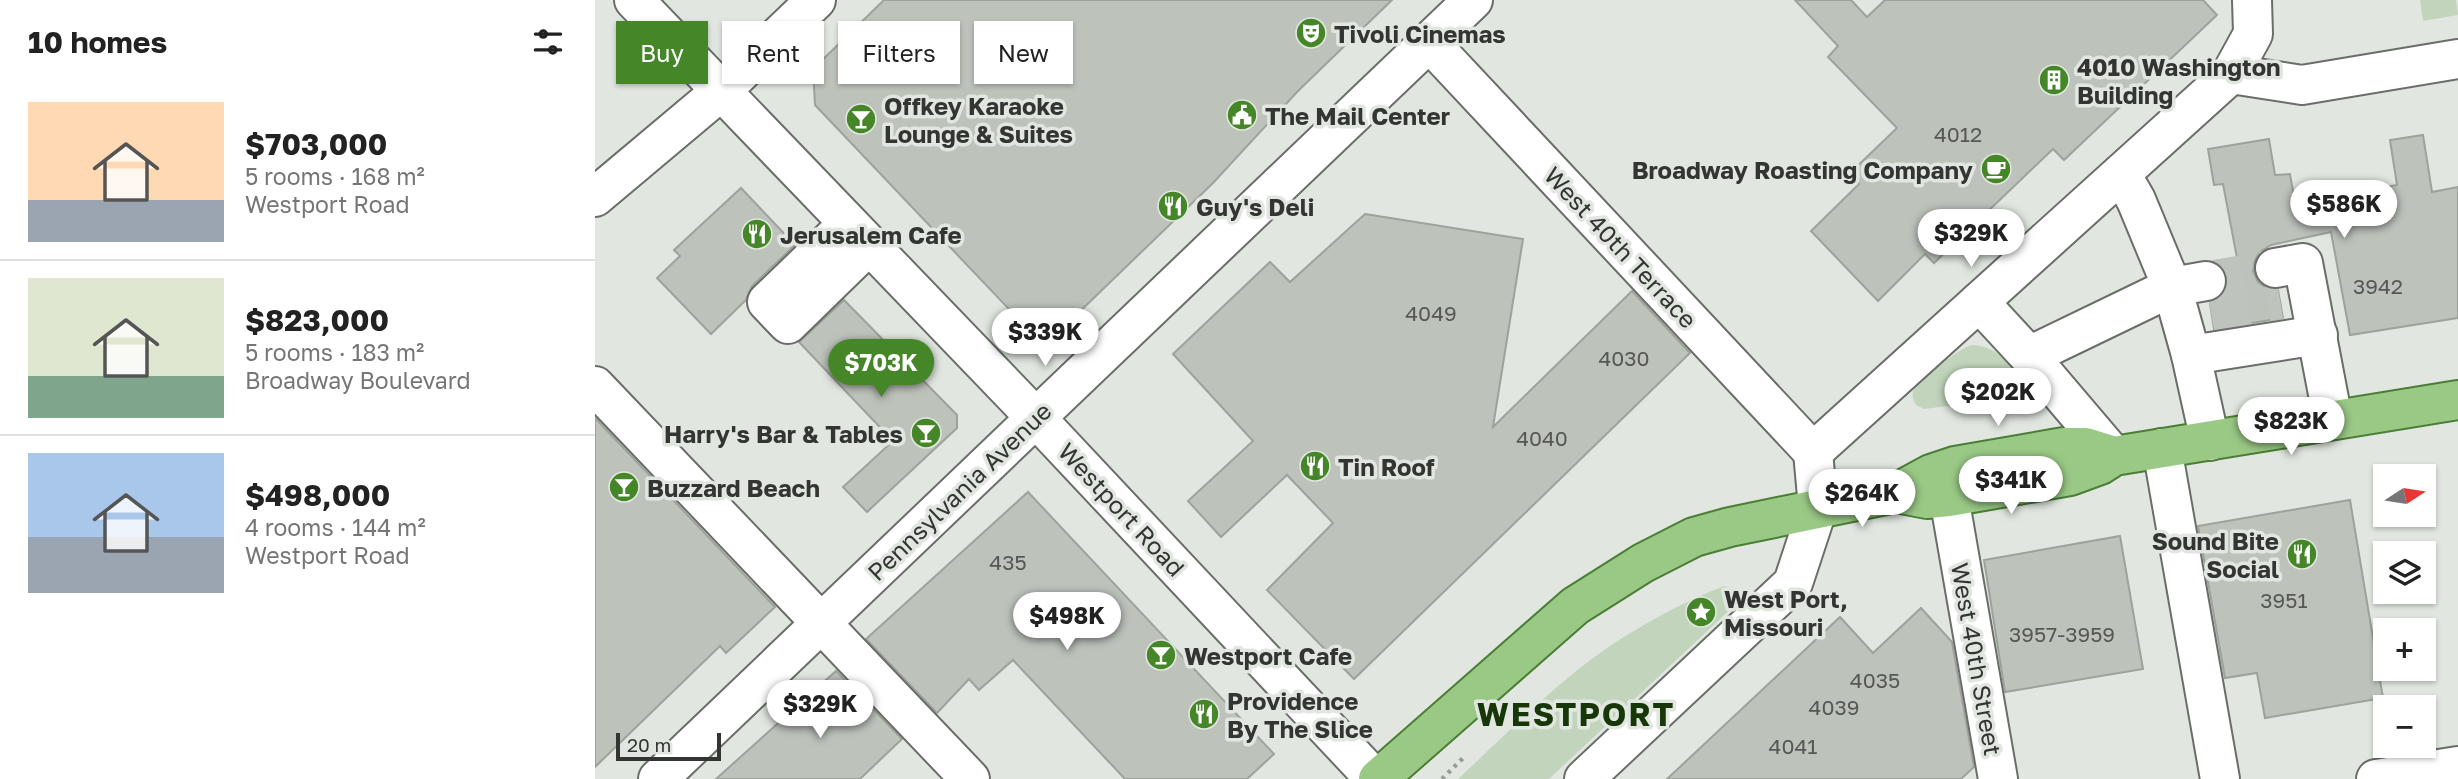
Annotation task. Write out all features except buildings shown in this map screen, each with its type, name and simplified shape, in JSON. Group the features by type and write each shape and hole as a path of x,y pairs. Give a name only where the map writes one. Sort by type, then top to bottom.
{"main road":[{"path":"1896,493 1927,499 1949,497 2070,476 2100,465 2114,456 2458,400"},
{"path":"1376,779 1575,606 1643,563 1694,537 1818,507 1896,493 1931,474 1955,466 2064,447 2085,447 2114,456"}],"street":[{"name":"Westport Road","path":"634,0 1036,418 1376,779"},
{"path":"595,197 720,92 816,0"},
{"name":"Pennsylvania Avenue","path":"658,779 1473,0"},
{"path":"1584,779 1793,583 1818,507 1813,452 2231,74 2253,34 2252,0"},
{"name":"West 40th Terrace","path":"1429,41 1813,452"},
{"path":"2231,74 2302,85 2458,59"},
{"path":"2121,174 2193,299 2191,355 2210,440"},
{"path":"778,313 858,234"},
{"path":"2288,287 2318,335 2333,421"},
{"path":"2028,356 2193,299"},
{"path":"1979,302 2114,456"},
{"path":"2191,355 2318,335"},
{"path":"595,386 970,779"},
{"path":"2162,448 2220,779"},
{"name":"West 40th Street","path":"1949,497 1998,779"},
{"path":"2376,779 2458,766"}],"green space":[{"path":"2420,0 2456,0 2458,15 2423,21"},
{"path":"1971,345 1987,348 2002,357 2019,377 2022,385 2005,399 1924,409 1916,405 1913,392 1917,383 1940,364"},
{"path":"1724,586 1735,594 1733,607 1549,779 1458,779 1541,701 1593,658 1656,618"}],"tunnel":[{"path":"2206,281 2275,268"},
{"path":"2211,312 2280,300"}],"place":[{"name":"Tivoli Cinemas","path":"1311,33"},
{"name":"4010 Washington Building","path":"2054,80"},
{"name":"The Mail Center","path":"1242,115"},
{"name":"Offkey Karaoke Lounge & Suites","path":"861,119"},
{"name":"Broadway Roasting Company","path":"1996,169"},
{"name":"Guy's Deli","path":"1173,206"},
{"name":"Jerusalem Cafe","path":"757,234"},
{"name":"Harry's Bar & Tables","path":"926,433"},
{"name":"Tin Roof","path":"1315,466"},
{"name":"Buzzard Beach","path":"624,487"},
{"name":"Sound Bite Social","path":"2302,554"},
{"name":"West Port, Missouri","path":"1701,612"},
{"name":"Westport Cafe","path":"1161,655"},
{"name":"Providence By The Slice","path":"1204,714"}],"district":[{"name":"WESTPORT","path":"1576,714"}]}
